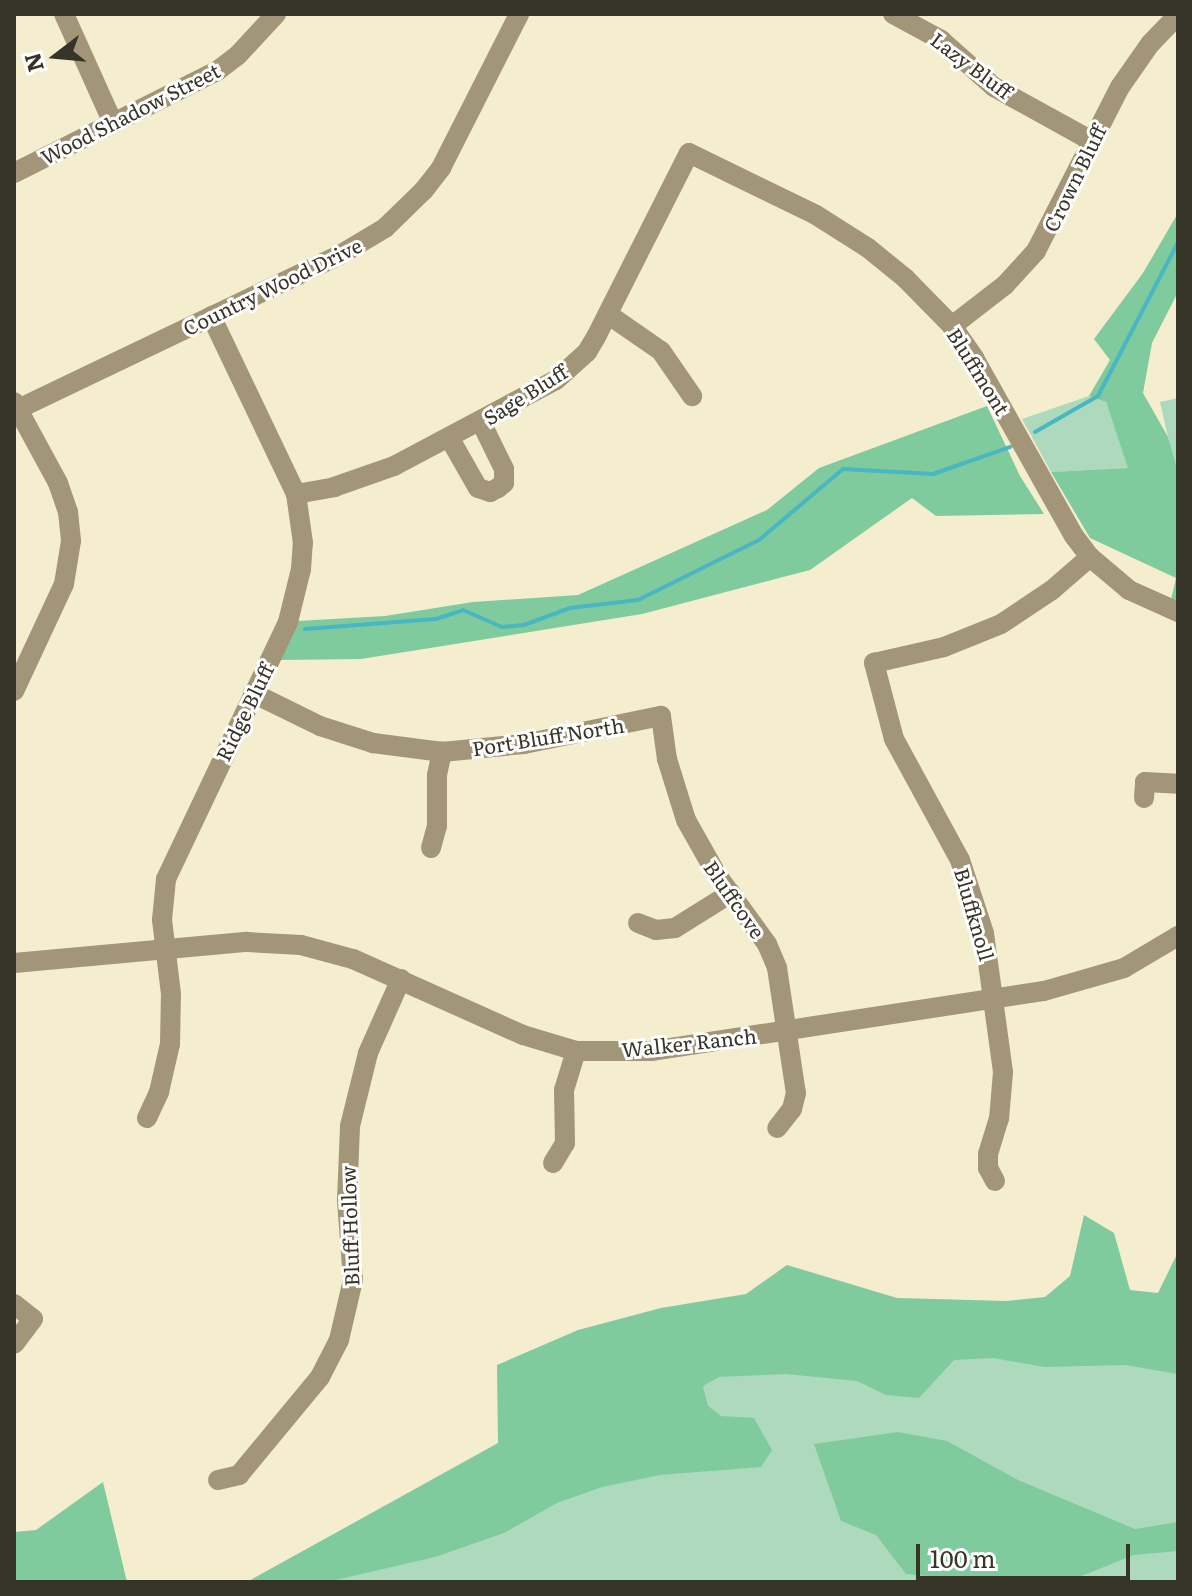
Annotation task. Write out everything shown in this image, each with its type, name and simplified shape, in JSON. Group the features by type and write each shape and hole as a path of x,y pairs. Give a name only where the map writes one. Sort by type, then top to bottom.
{"street":[{"path":"64,14 113,123"},
{"name":"Wood Shadow Street","path":"14,173 217,71 238,55 276,14"},
{"name":"Country Wood Drive","path":"15,407 338,256 385,228 424,190 455,145 519,14"},
{"name":"Lazy Bluff","path":"893,14 941,40 994,87 1092,141"},
{"name":"Crown Bluff","path":"952,326 1005,285 1036,251 1120,87 1150,44 1178,15"},
{"name":"Bluffmont","path":"689,153 816,215 868,248 905,278 952,326 1074,536 1090,557 1129,590 1178,612"},
{"name":"Sage Bluff","path":"296,494 364,478 450,439 556,380 587,352 609,315 689,153"},
{"path":"609,315 661,351 692,396"},
{"name":"Ridge Bluff","path":"147,1118 159,1092 170,1044 167,948 162,920 166,879 288,622 299,587 303,543 296,494 211,316"},
{"path":"14,691 64,584 71,541 68,512 58,483 15,407"},
{"path":"450,439 478,488 490,492 498,488 504,483 504,469 481,422"},
{"name":"Bluffknoll","path":"995,1181 988,1168 988,1154 999,1119 1003,1072 995,999 974,896 960,860 894,739 874,663 944,647 1001,624 1052,590 1090,557"},
{"name":"Port Bluff North","path":"253,693 320,726 360,738 442,752 524,744 661,716"},
{"name":"Bluffcove","path":"661,716 667,759 686,820 773,956 796,1093 792,1109 777,1128"},
{"path":"431,848 437,826 437,775 442,752"},
{"path":"1144,798 1145,782 1178,784"},
{"path":"638,923 656,930 675,928 731,893"},
{"name":"Walker Ranch","path":"14,963 247,942 301,945 353,959 497,1025 576,1051 651,1051 1044,991 1124,968 1177,940"},
{"name":"Bluff Hollow","path":"218,1480 239,1475 320,1377 339,1340 353,1280 347,1201 350,1126 368,1053 401,979"},
{"path":"553,1163 565,1143 564,1090 576,1051"},
{"path":"14,1304 33,1319 14,1344"}],"green space":[{"path":"1178,213 1178,292 1152,343 1143,393 1168,437 1178,472 1178,602 1171,600 1176,578 1090,538 1051,472 1128,468 1106,402 1089,396 1110,360 1094,339 1143,273"},
{"path":"1089,396 1106,402 1129,468 1051,472 1022,419"},
{"path":"1178,398 1178,471 1176,472 1160,402"},
{"path":"987,406 1020,476 1044,514 936,516 912,498 810,570 642,614 361,659 280,660 297,621 385,616 473,602 578,595 767,510 819,468"},
{"path":"1084,1215 1114,1233 1130,1290 1158,1293 1178,1252 1178,1374 1125,1365 1044,1367 993,1358 954,1360 919,1398 886,1395 857,1381 786,1374 719,1377 703,1386 708,1406 721,1416 754,1418 772,1450 761,1467 660,1475 602,1487 557,1503 504,1533 435,1557 327,1582 247,1582 498,1443 497,1365 578,1330 661,1308 746,1294 787,1265 897,1298 1007,1301 1045,1297 1070,1276"},
{"path":"1178,1337 1178,1582 247,1582 554,1413 683,1380"},
{"path":"898,1432 947,1441 1018,1480 1135,1529 1178,1522 1178,1551 1134,1555 1074,1579 1050,1582 991,1582 906,1574 876,1535 841,1521 814,1444"},
{"path":"103,1482 127,1582 14,1582 14,1532 36,1530"}],"waterway":[{"path":"1035,432 1098,396 1178,242"},
{"path":"305,629 436,619 463,610 502,627 524,625 570,608 638,600 759,540 843,469 933,474 1010,447"}]}
